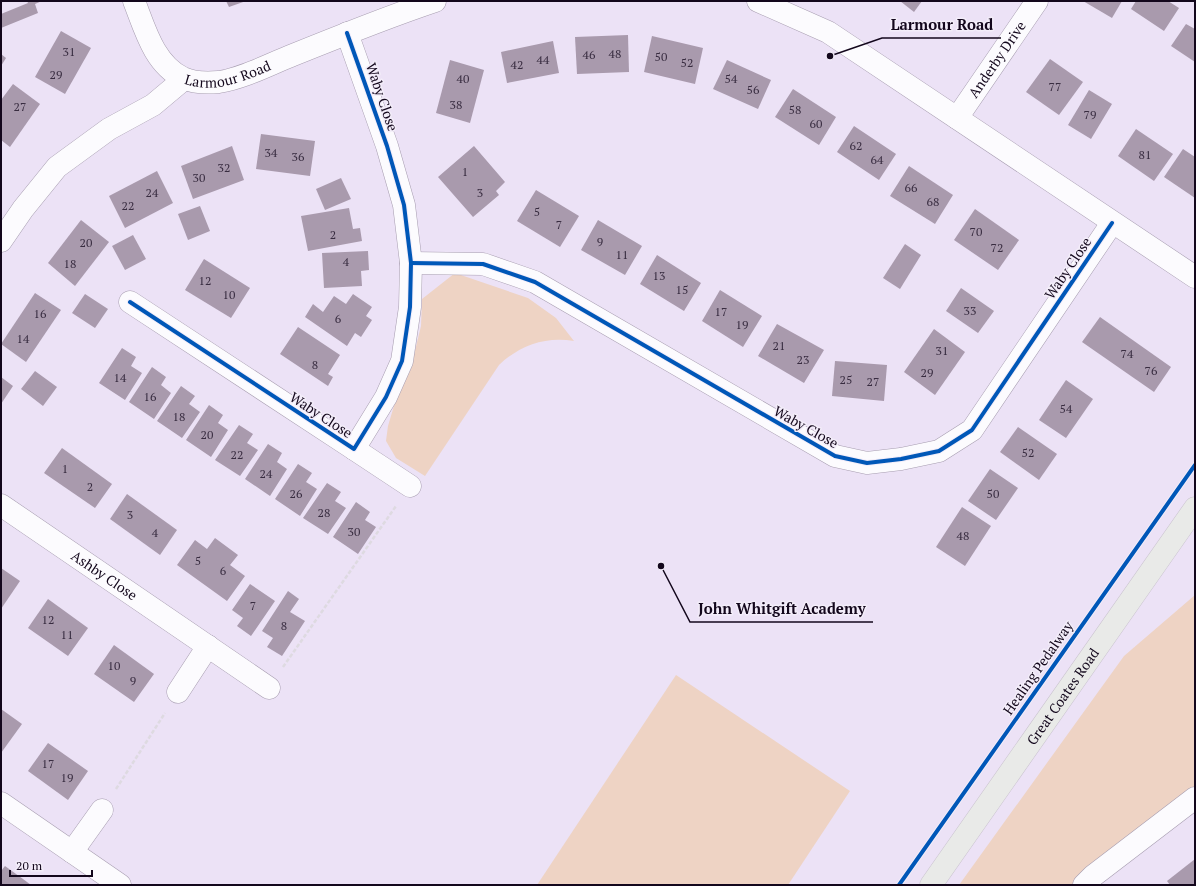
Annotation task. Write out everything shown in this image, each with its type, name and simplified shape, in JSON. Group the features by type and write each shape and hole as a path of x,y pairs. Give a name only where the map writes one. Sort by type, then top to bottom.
{"main road":[{"name":"Great Coates Road","path":"931,885 1195,508"}],"street":[{"path":"134,1 158,55 169,70 184,79"},
{"name":"Larmour Road","path":"1,241 23,209 57,167 109,129 153,105 184,79 194,82 207,82 232,78 347,33 435,1"},
{"path":"758,1 828,32 1195,277"},
{"name":"Anderby Drive","path":"957,118 1037,1"},
{"name":"Waby Close","path":"347,33 387,146 402,198 412,263 410,313 402,360 386,397 354,449"},
{"name":"Waby Close","path":"412,263 483,264 535,282 834,456 866,463 902,459 939,451 972,430 1112,223"},
{"name":"Waby Close","path":"130,302 410,486"},
{"name":"Ashby Close","path":"1,505 269,688"},
{"path":"178,692 208,646"},
{"path":"1084,885 1093,876 1195,798"},
{"path":"1,802 120,885"},
{"path":"72,852 102,810"}],"path":[{"path":"269,688 410,486"},
{"path":"102,810 178,692"}],"shaded area":[{"path":"455,273 528,298 556,318 574,341 553,340 534,344 516,352 499,365 425,476 396,458 386,441 388,426 396,399 410,371 421,326 422,299"},
{"path":"1195,595 1195,788 1083,873 1071,885 959,885 1124,656"},
{"path":"676,675 850,791 788,885 537,885"}],"building":[{"path":"27,1 42,1 35,4 38,13 1,28 1,14 28,3"},
{"path":"226,1 246,1 229,7"},
{"path":"900,1 922,1 914,12"},
{"path":"1083,1 1122,1 1112,18"},
{"path":"1136,1 1168,1 1179,8 1164,31 1131,9"},
{"path":"1186,24 1195,29 1195,62 1171,46"},
{"path":"61,31 91,48 65,94 35,77"},
{"path":"628,35 629,72 577,74 575,37"},
{"path":"652,36 703,48 695,84 644,72"},
{"path":"553,41 559,73 507,83 501,52"},
{"path":"1,54 6,58 1,66"},
{"path":"1050,59 1083,82 1059,115 1026,92"},
{"path":"450,60 484,70 470,123 436,113"},
{"path":"727,60 771,80 758,109 713,89"},
{"path":"13,84 40,104 10,147 1,140 1,100"},
{"path":"793,89 836,117 819,145 775,117"},
{"path":"1089,90 1112,104 1091,139 1068,125"},
{"path":"854,126 896,154 879,180 837,152"},
{"path":"1136,129 1173,154 1154,181 1118,156"},
{"path":"261,134 315,141 310,176 256,169"},
{"path":"232,146 244,180 193,199 181,166"},
{"path":"474,146 505,182 496,191 499,195 473,217 438,177"},
{"path":"1183,149 1195,157 1195,198 1164,177"},
{"path":"909,166 953,195 935,224 890,196"},
{"path":"157,171 173,203 125,228 109,196"},
{"path":"341,178 351,199 325,210 316,189"},
{"path":"536,190 579,216 560,247 517,221"},
{"path":"200,206 210,231 188,240 178,214"},
{"path":"349,208 353,229 360,228 362,241 308,251 301,216"},
{"path":"975,209 1019,240 998,270 954,240"},
{"path":"81,220 109,242 75,286 48,263"},
{"path":"598,220 642,246 625,275 581,250"},
{"path":"133,235 146,259 125,270 112,246"},
{"path":"905,244 921,255 900,289 883,278"},
{"path":"368,251 369,270 361,271 362,286 324,288 322,253"},
{"path":"657,255 701,283 684,311 640,284"},
{"path":"204,259 250,288 231,318 185,290"},
{"path":"961,288 994,311 978,333 946,311"},
{"path":"720,290 762,316 743,347 702,321"},
{"path":"35,293 61,310 26,362 1,344"},
{"path":"85,294 108,309 95,328 72,313"},
{"path":"353,294 372,307 366,316 372,320 361,337 355,333 347,346 305,317 313,304 323,312 334,296 346,304"},
{"path":"1100,317 1171,367 1154,392 1082,342"},
{"path":"777,324 824,350 804,383 758,356"},
{"path":"298,327 340,355 328,374 333,377 328,386 280,354"},
{"path":"934,329 965,352 935,395 904,372"},
{"path":"122,348 136,357 131,366 142,373 125,400 99,383"},
{"path":"835,361 887,365 884,401 832,396"},
{"path":"152,367 166,377 161,385 171,393 154,419 129,402"},
{"path":"35,371 57,387 43,406 21,389"},
{"path":"1,377 13,386 1,404"},
{"path":"1066,380 1093,399 1066,438 1039,420"},
{"path":"181,386 195,396 189,404 200,412 182,438 157,421"},
{"path":"209,405 223,415 218,423 228,430 211,457 186,440"},
{"path":"239,425 253,434 247,443 258,450 240,476 215,460"},
{"path":"1018,427 1057,454 1039,480 1000,452"},
{"path":"268,444 282,453 277,462 287,469 270,496 245,479"},
{"path":"62,448 112,484 95,508 44,473"},
{"path":"298,464 312,473 306,482 317,489 300,516 275,499"},
{"path":"990,469 1018,488 996,520 968,501"},
{"path":"327,483 341,492 335,501 346,508 328,534 303,518"},
{"path":"127,494 177,530 160,555 110,519"},
{"path":"356,502 370,512 365,520 376,527 358,554 333,537"},
{"path":"962,507 991,526 965,566 936,547"},
{"path":"215,538 238,555 230,565 245,576 227,601 177,565 195,540 207,549"},
{"path":"1,568 20,581 1,609"},
{"path":"250,584 275,601 251,636 237,626 243,618 232,610"},
{"path":"288,591 299,599 290,612 305,621 282,656 267,647 273,638 262,631"},
{"path":"48,599 88,628 68,656 28,628"},
{"path":"114,645 154,674 134,702 94,674"},
{"path":"1,709 22,724 1,753"},
{"path":"48,743 88,771 68,800 28,771"},
{"path":"1195,859 1195,885 1170,885 1167,881"},
{"path":"5,866 31,885 1,885 1,871"}],"cycle path":[{"path":"130,302 354,449 386,397 402,361 410,307 411,263 404,205 387,146 347,33"},
{"path":"411,263 483,264 535,282 835,456 867,463 901,459 939,451 972,430 1112,223"},
{"name":"Healing Pedalway","path":"899,885 1195,465"}],"place":[{"name":"Larmour Road","path":"830,56"},
{"name":"John Whitgift Academy","path":"661,566"}]}
